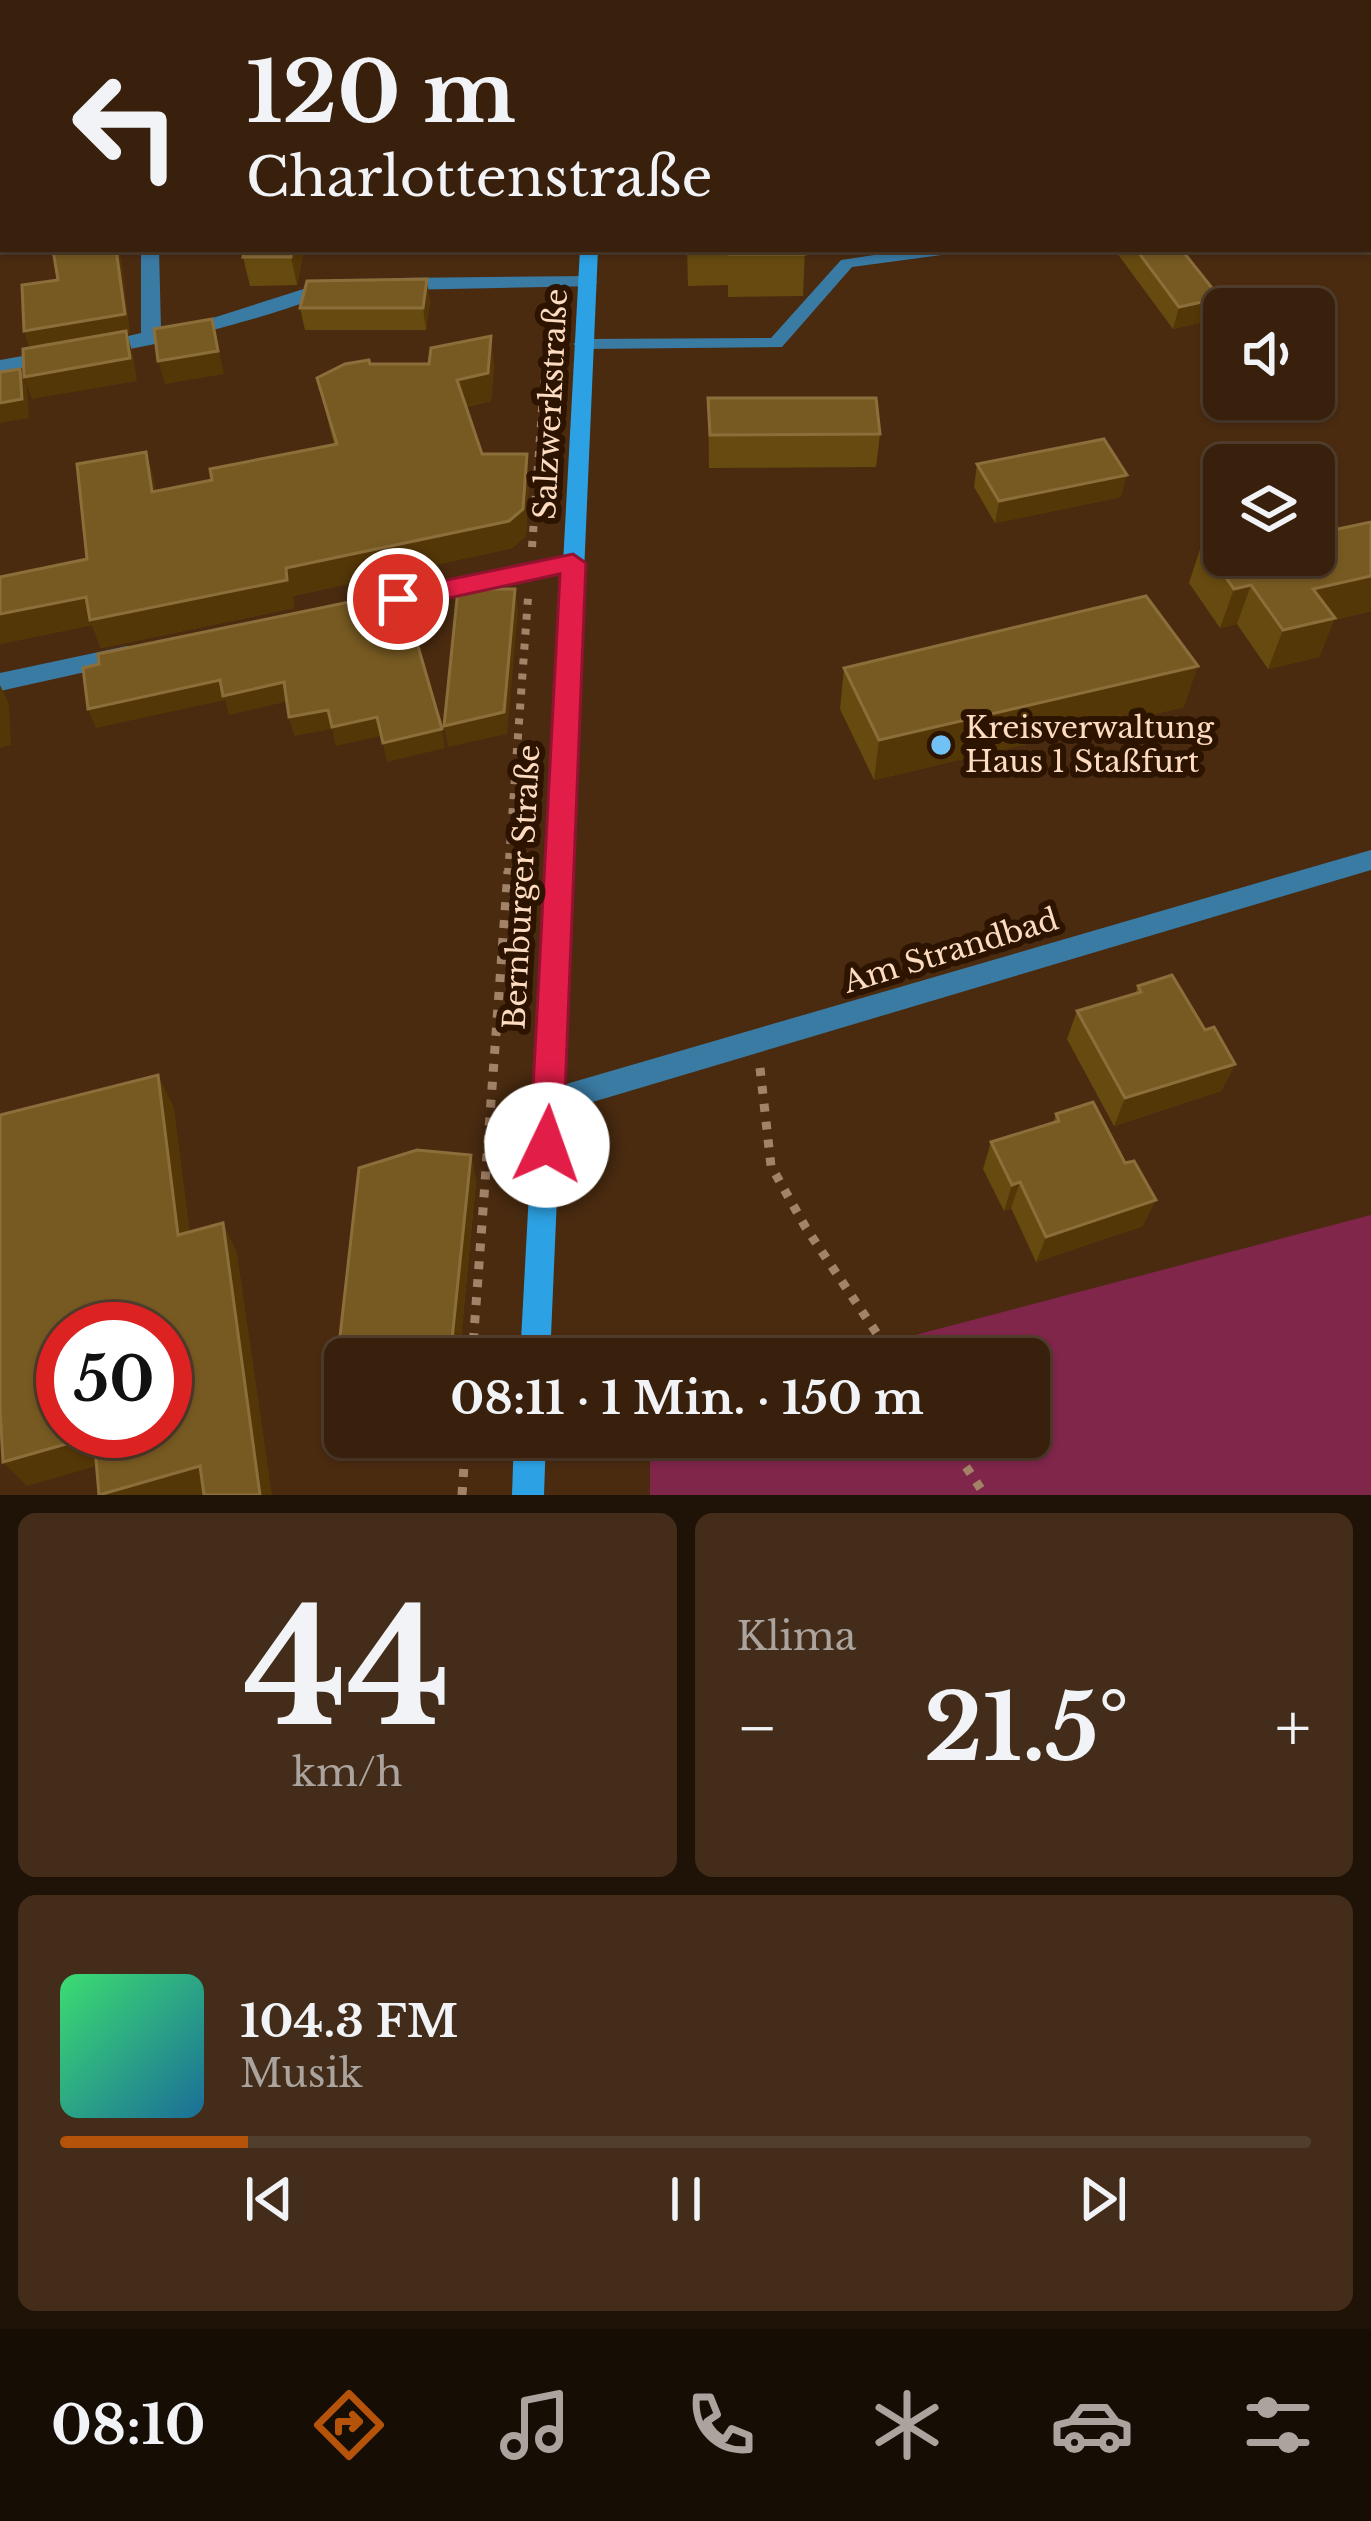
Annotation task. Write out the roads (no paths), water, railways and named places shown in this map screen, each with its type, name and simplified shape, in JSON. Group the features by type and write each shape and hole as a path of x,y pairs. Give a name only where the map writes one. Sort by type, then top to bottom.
{"main road":[{"name":"Salzwerkstraße","path":"573,563 589,252"},
{"name":"Bernburger Straße","path":"536,1338 573,563"},
{"path":"528,1495 529,1458"}],"street":[{"path":"150,252 151,340"},
{"path":"0,366 151,340 304,292 366,285 588,282"},
{"path":"346,610 573,563"},
{"path":"0,682 161,648"},
{"name":"Am Strandbad","path":"549,1102 1371,860"}],"lane":[{"path":"581,344 776,343 847,263 927,252"}],"place":[{"name":"Kreisverwaltung Haus 1 Staßfurt","path":"941,745"}]}
